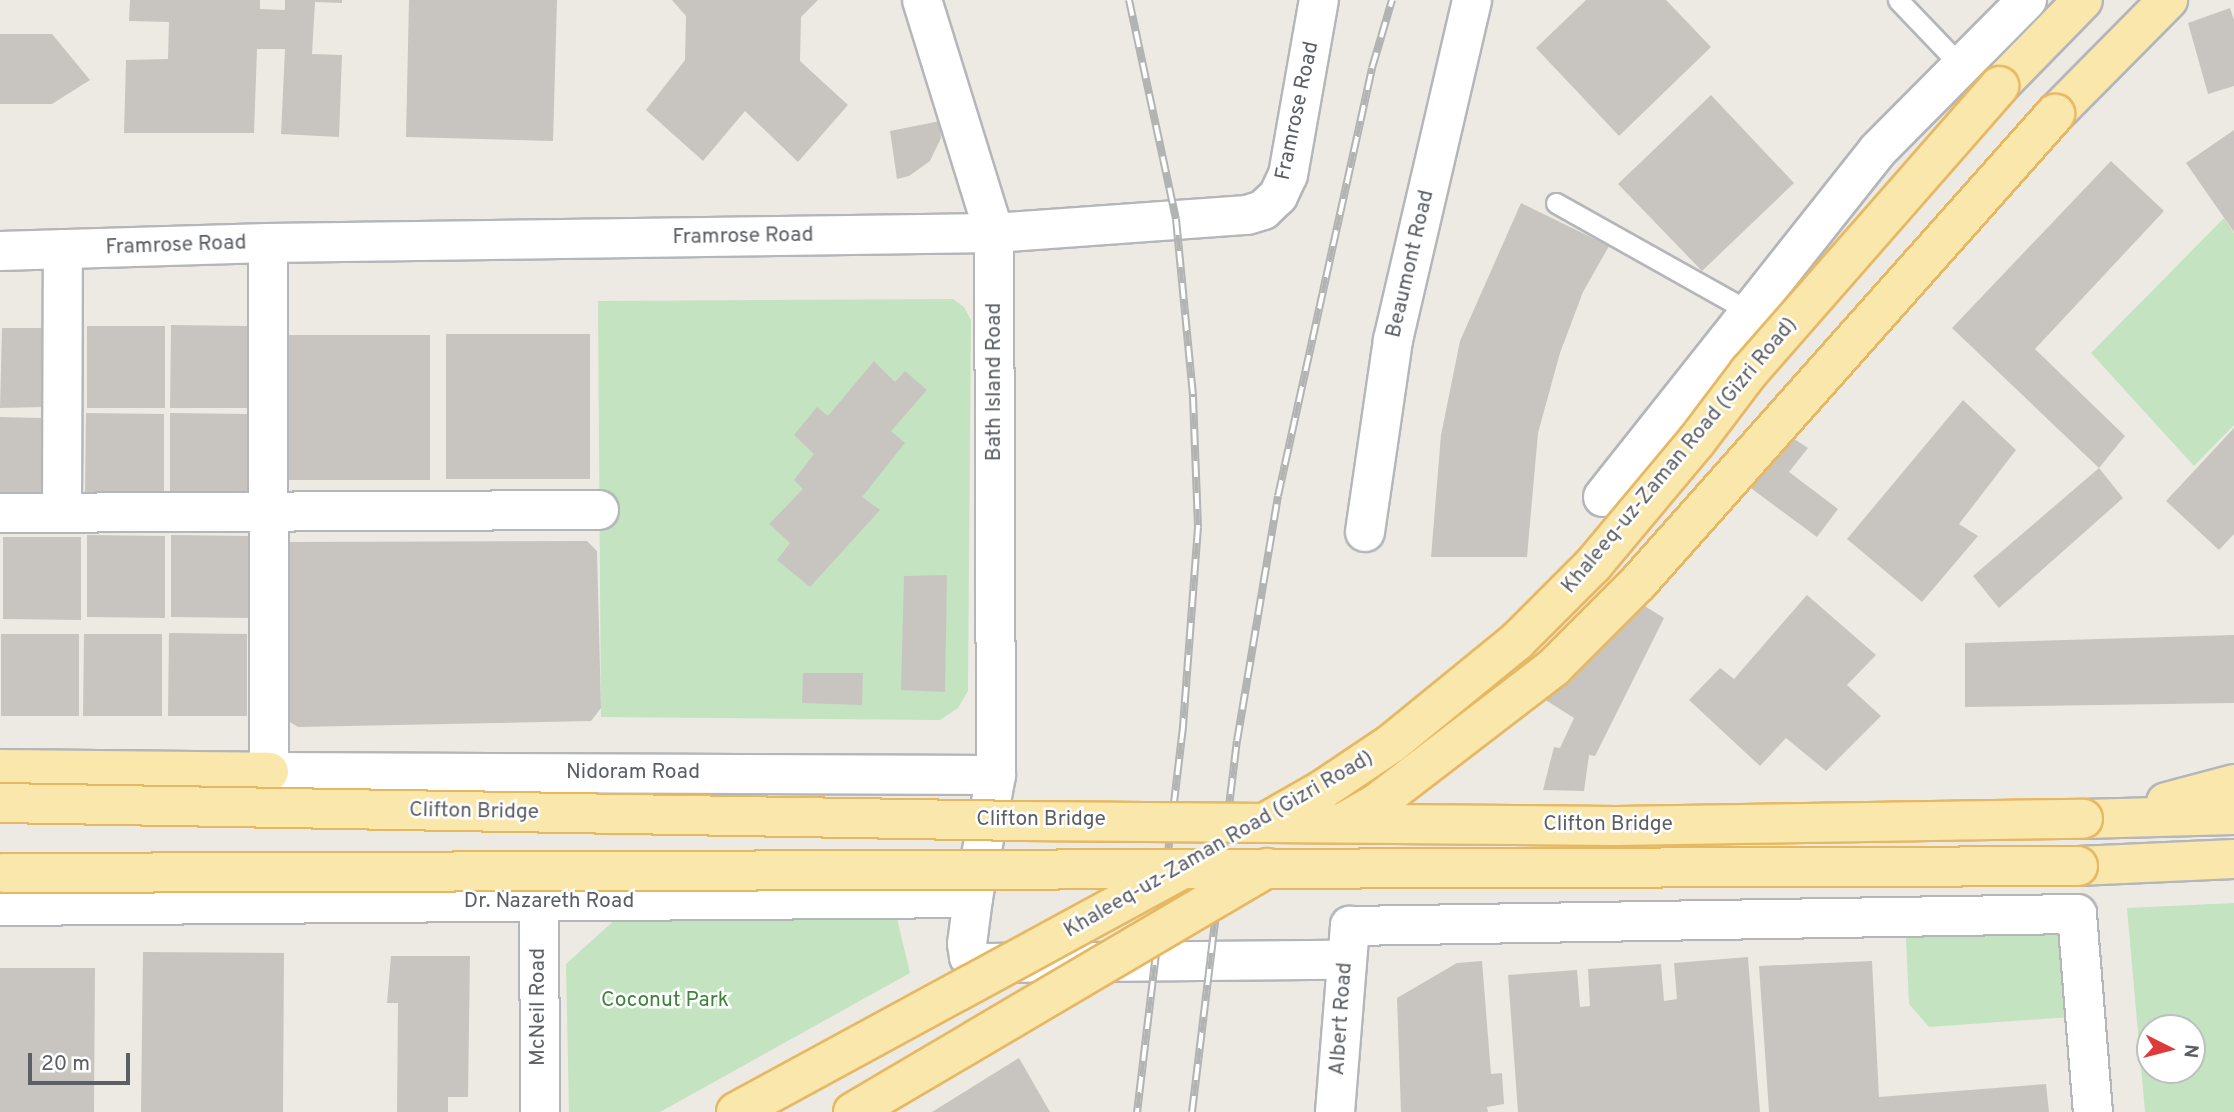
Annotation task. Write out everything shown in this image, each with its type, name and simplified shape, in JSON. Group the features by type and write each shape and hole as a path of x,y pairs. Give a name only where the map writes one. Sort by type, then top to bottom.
{"main road":[{"name":"Khaleeq-uz-Zaman Road (Gizri Road)","path":"736,1112 1129,900 1322,790 1392,743 1517,641 1593,565 1696,442 1749,372 1999,86 2083,0"},
{"name":"Khaleeq-uz-Zaman Road (Gizri Road)","path":"853,1112 1377,803 1553,667 1638,583 2055,114 2168,0"},
{"path":"0,769 269,772"},
{"path":"2095,818 2234,784"},
{"name":"Clifton Bridge","path":"0,803 995,821 1616,826 2095,818"},
{"path":"2095,818 2234,815"},
{"name":"Clifton Bridge","path":"1,884 2078,866 2234,859"}],"street":[{"name":"Bath Island Road","path":"922,0 994,233 996,775"},
{"name":"Framrose Road","path":"0,251 268,243 994,233 1247,215 1263,210 1279,196 1288,175 1320,0"},
{"name":"Beaumont Road","path":"1365,532 1393,340 1472,0"},
{"path":"1603,497 1877,151 2027,0"},
{"path":"268,243 271,513 269,772"},
{"path":"62,513 63,249"},
{"path":"0,513 599,510"},
{"name":"Nidoram Road","path":"269,772 996,775"},
{"path":"996,775 967,944 969,957 977,963 1348,943 2077,914 2093,1112"},
{"name":"Dr. Nazareth Road","path":"1,884 539,902 973,898"},
{"name":"McNeil Road","path":"539,902 540,1112"},
{"name":"Albert Road","path":"1335,1112 1348,943"}],"lane":[{"path":"1898,0 1961,66"},
{"path":"1556,203 1750,312"}],"green space":[{"path":"2224,218 2234,233 2234,425 2194,466 2091,353"},
{"path":"953,299 964,307 971,320 968,691 958,708 940,720 601,717 598,301"},
{"path":"2234,903 2234,1112 2145,1112 2143,1084 2206,1084 2206,1014 2136,1014 2127,908"},
{"name":"Coconut Park","path":"630,906 895,910 910,973 660,1112 569,1112 566,964"},
{"path":"2077,914 2085,1016 1929,1027 1909,1004 1905,917"}],"building":[{"path":"130,0 260,0 260,9 285,10 285,0 342,0 342,3 315,2 312,54 342,55 339,137 281,134 285,49 257,49 254,133 124,133 126,60 168,59 169,22 129,21"},
{"path":"409,0 557,0 553,141 406,137"},
{"path":"672,0 818,0 801,17 800,61 848,105 798,162 745,111 703,161 646,110 685,60 686,16"},
{"path":"1586,0 1666,0 1711,47 1619,136 1536,48"},
{"path":"2230,8 2234,20 2234,86 2208,94 2188,23"},
{"path":"0,34 52,34 90,80 52,104 0,104"},
{"path":"1711,95 1794,183 1702,271 1618,184"},
{"path":"940,121 941,138 930,161 909,176 897,179 890,131"},
{"path":"2234,130 2234,232 2186,163"},
{"path":"2111,161 2164,211 2035,349 2125,436 2099,468 1952,328"},
{"path":"1521,203 1609,246 1583,292 1560,353 1538,433 1527,557 1431,557 1441,435 1460,341"},
{"path":"171,325 249,326 248,408 170,408"},
{"path":"87,326 165,326 165,408 87,408"},
{"path":"2,328 45,328 44,407 0,408"},
{"path":"446,334 590,334 590,479 446,479"},
{"path":"287,335 430,335 430,480 286,480"},
{"path":"874,361 895,382 905,371 927,390 891,431 905,443 862,497 880,510 810,587 777,560 790,543 769,524 803,489 794,480 814,454 794,435 817,407 828,416"},
{"path":"1963,400 2016,450 1959,524 1978,536 1922,602 1847,539"},
{"path":"86,413 164,414 164,496 85,496"},
{"path":"170,413 248,414 248,496 170,496"},
{"path":"0,417 43,418 43,496 0,497"},
{"path":"2234,428 2234,534 2219,550 2166,501"},
{"path":"1785,433 1808,448 1789,472 1838,509 1817,537 1744,483"},
{"path":"2099,468 2123,498 1999,608 1973,576"},
{"path":"87,535 165,536 165,618 87,617"},
{"path":"171,535 249,536 249,618 171,617"},
{"path":"3,537 81,537 81,620 3,619"},
{"path":"587,541 597,551 601,708 591,721 298,727 282,717 279,554 289,542"},
{"path":"947,575 945,692 901,690 904,576"},
{"path":"1807,595 1876,655 1847,685 1881,716 1826,771 1786,738 1760,766 1689,700 1720,668 1734,679"},
{"path":"1638,602 1664,618 1595,756 1589,755 1584,791 1543,790 1554,747 1560,748 1574,718 1536,694"},
{"path":"169,633 247,634 247,716 168,716"},
{"path":"1,634 79,634 79,716 1,716"},
{"path":"84,634 162,634 162,716 83,716"},
{"path":"2234,635 2234,703 1965,707 1965,643"},
{"path":"803,673 863,673 862,705 802,703"},
{"path":"143,952 284,953 283,1112 141,1112"},
{"path":"391,956 470,956 468,1097 448,1097 448,1112 397,1112 398,1003 387,1003"},
{"path":"1748,957 1760,1112 1518,1112 1508,975 1577,970 1580,1007 1590,1006 1588,969 1661,964 1664,1001 1677,999 1674,963"},
{"path":"1482,961 1491,1074 1502,1073 1504,1104 1487,1107 1488,1112 1401,1112 1397,998 1457,963"},
{"path":"1872,961 1879,1097 2046,1084 2049,1112 1769,1112 1759,966"},
{"path":"0,968 95,968 94,1112 0,1112"},
{"path":"1019,1058 1050,1112 932,1112"}],"railway":[{"path":"1129,0 1176,219 1193,397 1198,527 1183,727 1137,1112"},
{"path":"1192,1112 1237,741 1278,496 1372,68 1392,0"}]}
